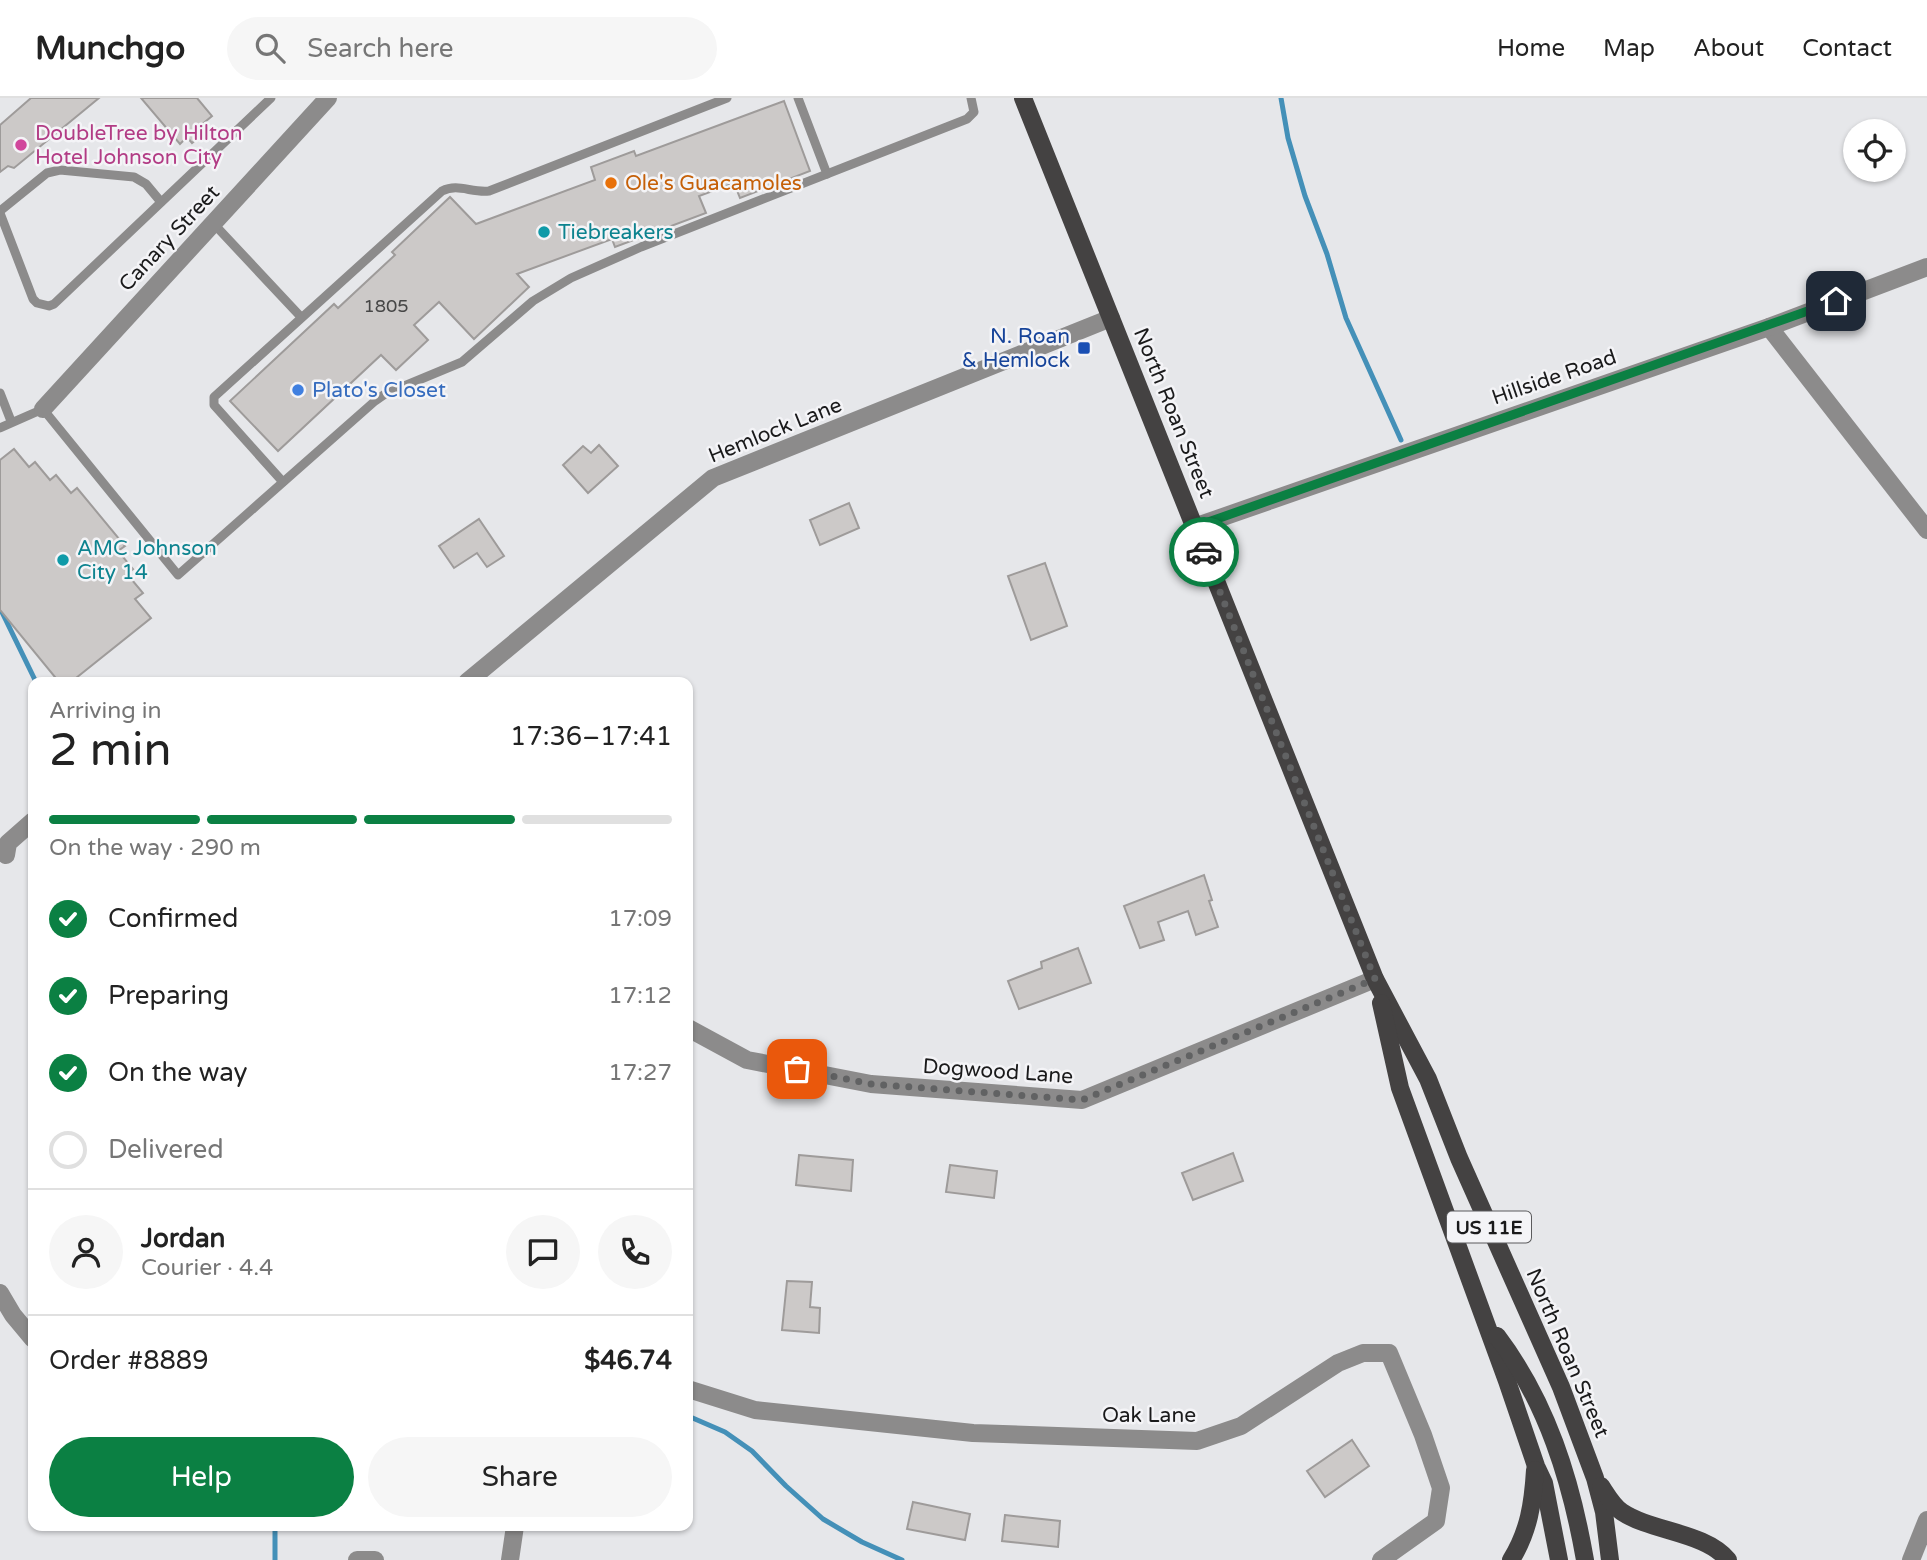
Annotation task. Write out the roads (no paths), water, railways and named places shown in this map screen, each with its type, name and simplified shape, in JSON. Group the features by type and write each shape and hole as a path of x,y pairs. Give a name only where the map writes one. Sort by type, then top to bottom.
{"main road":[{"name":"North Roan Street","path":"1023,98 1375,979 1428,1079 1459,1158 1561,1387 1595,1478 1604,1512 1610,1560"},
{"name":"North Roan Street","path":"1375,979 1400,1088 1547,1494 1559,1560"},
{"path":"1484,1320 1517,1362 1552,1434 1576,1510 1585,1560"},
{"path":"1511,1560 1526,1532 1532,1510 1536,1466"},
{"path":"1595,1478 1621,1511 1694,1539 1713,1548 1728,1560"}],"street":[{"name":"Canary Street","path":"43,409 328,98"},
{"name":"Hillside Road","path":"1194,527 1769,327 1927,267"},
{"name":"Hemlock Lane","path":"473,677 713,478 1111,317"},
{"path":"1769,327 1927,530"},
{"path":"6,855 8,843 28,825"},
{"name":"Dogwood Lane","path":"693,1031 747,1060 871,1084 1082,1100 1375,979"},
{"path":"0,1293 28,1333"},
{"name":"Oak Lane","path":"693,1390 755,1410 973,1433 1197,1441 1241,1426 1338,1363 1363,1353 1389,1353 1423,1435 1441,1488 1436,1521 1381,1560"},
{"path":"1911,1560 1927,1520"},
{"path":"510,1560 514,1531"},
{"path":"357,1560 375,1560"}],"lane":[{"path":"161,202 146,184 134,177 60,170 47,173 0,212 33,299 49,306 54,304 271,98"},
{"path":"283,482 213,401 216,394 442,191 458,186 471,192 489,191 727,98"},
{"path":"798,98 827,174"},
{"path":"0,428 43,409 177,575 385,394 462,362 533,301 559,284 641,247 967,120 974,112 971,98"},
{"path":"213,223 301,317"},
{"path":"0,393 11,421"}],"waterway":[{"path":"1281,98 1288,138 1305,196 1327,254 1346,318 1401,440"},
{"path":"0,608 34,677"},
{"path":"693,1418 725,1432 752,1451 823,1519 862,1542 902,1560"},
{"path":"275,1531 275,1560"}],"place":[{"name":"DoubleTree by Hilton Hotel Johnson City","path":"21,145"},
{"name":"Ole's Guacamoles","path":"611,183"},
{"name":"Tiebreakers","path":"544,232"},
{"name":"N. Roan & Hemlock","path":"1084,348"},
{"name":"Plato's Closet","path":"298,390"},
{"name":"AMC Johnson City 14","path":"63,560"}]}
